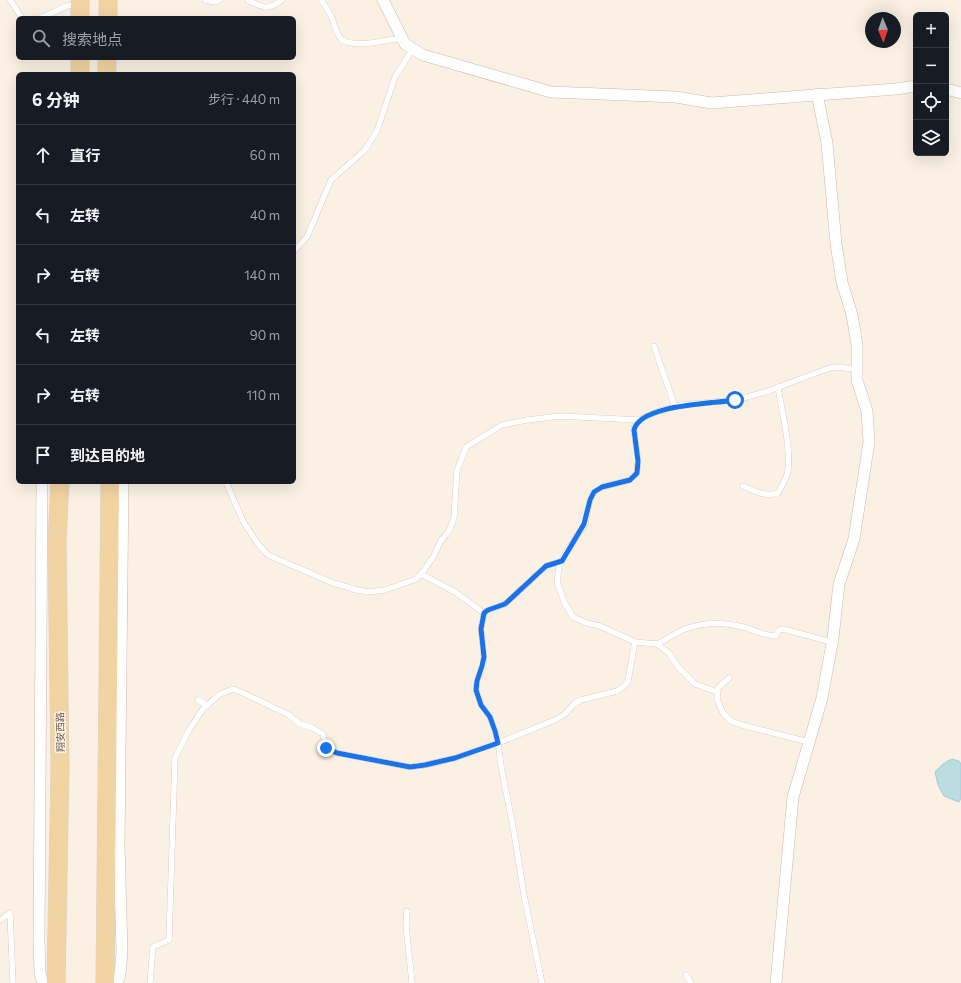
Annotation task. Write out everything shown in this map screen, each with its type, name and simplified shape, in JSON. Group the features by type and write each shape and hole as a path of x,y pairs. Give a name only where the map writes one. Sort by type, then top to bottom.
{"main road":[{"path":"108,0 108,16"},
{"path":"79,72 80,60"},
{"path":"107,72 108,60"},
{"name":"翔安西路","path":"56,983 60,768 57,542 60,484"},
{"path":"105,983 110,484"}],"street":[{"path":"383,0 405,44 412,50 423,55 551,92 676,97 711,103 817,94 896,90 913,87"},
{"path":"108,60 111,72"},
{"path":"949,90 961,93"},
{"path":"776,983 794,797 822,698 832,642 839,584 854,539 869,442 867,411 857,380 857,344 852,315 841,274 836,244 827,143 817,94"},
{"path":"42,484 39,941 40,974 43,983"},
{"path":"117,983 120,975 122,952 120,838 123,484"}],"lane":[{"path":"10,0 21,16"},
{"path":"205,0 215,2 219,0"},
{"path":"248,0 260,7 266,7 272,6 282,0"},
{"path":"321,0 330,15 339,36 343,40 353,43 366,44 402,38"},
{"path":"43,16 70,4 80,8"},
{"path":"296,249 307,237 331,180 365,150 377,131 396,77 412,50"},
{"path":"654,346 675,407"},
{"path":"717,692 695,684 678,667 669,653 657,644 635,642 600,626 586,623 573,617 565,604 557,582 559,567 584,524 590,500 594,492 602,487 630,480 637,473 638,461 634,430 635,425 639,420 656,412 675,407 735,400 769,391 833,367 857,369"},
{"path":"743,486 757,492 770,495 778,493 783,486 788,471 788,457 787,438 778,387"},
{"path":"227,484 244,523 258,544 268,555 333,583 369,592 385,590 416,579 434,556 440,542 449,531 454,518 457,471 466,447 502,425 527,420 560,416 639,420"},
{"path":"542,983 524,895 498,743 490,717 481,705 476,690 484,657 481,629 484,613 505,604 546,566 562,561"},
{"path":"421,574 455,592 484,613"},
{"path":"657,644 684,630 710,623 724,623 745,627 769,636 776,636 779,630 783,629 832,642"},
{"path":"150,983 154,947 169,940 175,758 189,730 203,709 225,691 232,689 241,692 289,715 300,724 323,734 326,748 337,753 410,767 455,758 498,743 555,720 565,714 574,704 581,700 617,691 628,681 635,642"},
{"path":"729,678 722,683 717,692 717,699 723,713 731,721 809,742"},
{"path":"198,700 207,705"},
{"path":"407,911 406,925 412,983"},
{"path":"0,920 10,913 13,983"},
{"path":"686,976 691,983"}],"water":[{"path":"952,759 959,761 961,764 961,798 959,802 944,796 938,785 935,772 943,764"}],"route":[{"path":"326,748 337,753 410,767 455,758 498,743 490,717 481,705 476,690 484,657 481,629 484,613 505,604 546,566 562,561 584,524 590,500 594,492 602,487 630,480 637,473 638,461 634,430 635,425 639,420 656,412 681,405 735,400"}]}
